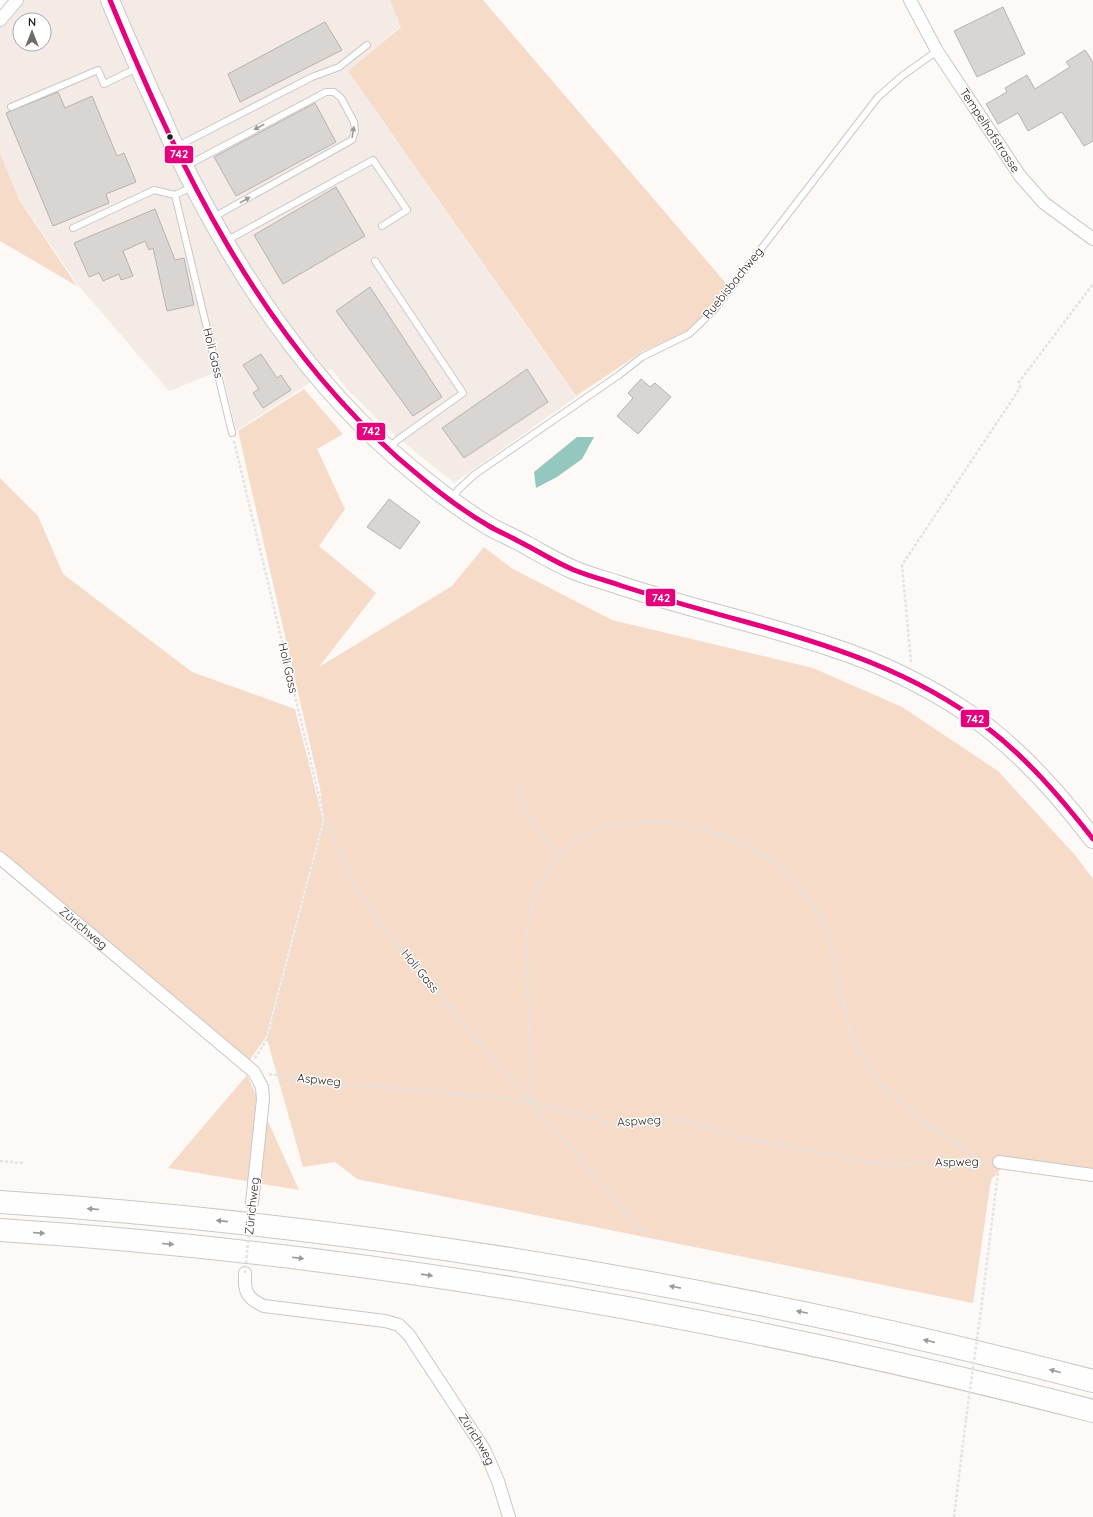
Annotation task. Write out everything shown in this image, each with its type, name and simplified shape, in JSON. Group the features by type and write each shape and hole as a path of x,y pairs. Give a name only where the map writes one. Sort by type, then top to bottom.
{"highway":[{"path":"0,1202 176,1216 300,1230 424,1246 571,1268 732,1298 868,1327 990,1355 1093,1381"},
{"path":"0,1230 119,1240 273,1256 412,1273 566,1297 718,1324 818,1345 946,1374 1093,1411"}],"street":[{"path":"0,20 17,0"},
{"path":"110,0 184,167 211,219 246,278 297,351 345,407 387,450 451,500 488,525 573,569 666,600 826,645 860,657 909,678 970,714 993,733 1042,779 1070,809 1093,839"},
{"name":"Tempelhofstrasse","path":"910,0 937,51 1020,176 1044,203 1093,239"},
{"name":"Zürichweg","path":"0,858 251,1070 262,1088 263,1099 252,1203"},
{"path":"999,1162 1093,1175"},
{"name":"Zürichweg","path":"245,1273 244,1286 247,1294 254,1301 264,1306 385,1321 399,1325 409,1335 484,1449 498,1481 509,1517"}],"lane":[{"path":"175,148 312,77 339,67 367,45"},
{"name":"Ruebisbachweg","path":"451,500 458,490 474,475 619,376 642,357 689,334 714,310 878,97 902,76 937,51"},
{"path":"11,107 98,70 104,84 139,67"},
{"path":"184,167 326,92 334,92 341,98 354,122 355,131 352,140 211,219"},
{"path":"224,242 373,160 406,210 382,226"},
{"path":"73,228 154,190 175,195 194,186"},
{"name":"Holi Gass","path":"175,195 232,433"},
{"path":"375,261 463,393 396,441 387,450"}],"path":[{"path":"909,678 911,669 902,565 1020,388 1019,382 1093,284"},
{"name":"Holi Gass","path":"232,433 324,821 360,897 451,1009 644,1234"},
{"path":"517,780 529,818 558,855"},
{"path":"251,1070 267,1039 324,821"},
{"path":"531,1101 527,930 534,897 558,855 577,838 609,826 652,821 701,828 752,848 778,866 810,900 826,926 850,1032 877,1082 920,1119 982,1162"},
{"name":"Aspweg","path":"251,1070 318,1081 531,1101 616,1124 656,1119 685,1120 738,1137 879,1164 999,1162"},
{"path":"0,1161 25,1163"},
{"path":"954,1517 999,1162"},
{"name":"Zürichweg","path":"245,1273 252,1203"}],"shaded area":[{"path":"20,0 390,0 401,26 348,71 576,397 454,483 386,428 348,390 331,369 236,431 222,370 169,391 78,285 20,200 0,153 0,25"},
{"path":"390,0 483,0 730,288 688,331 642,352 576,396 348,71 401,27"},
{"path":"0,153 20,201 77,286 0,241"},
{"path":"304,389 343,434 317,449 345,509 319,546 376,593 319,667 452,586 484,547 513,569 612,620 813,668 902,707 998,771 1075,855 1093,879 1093,1174 1010,1159 991,1180 973,1303 357,1179 335,1162 303,1167 267,1039 324,821 320,788 238,431"},
{"path":"0,478 38,516 63,574 192,672 295,709 323,820 266,1037 247,1064 0,854"},
{"path":"247,1075 299,1190 168,1168"}],"water":[{"path":"577,437 594,437 582,459 557,477 536,488 534,472"}],"building":[{"path":"1003,7 1025,54 977,77 954,31"},
{"path":"325,22 342,50 240,102 228,74"},
{"path":"1085,50 1093,62 1093,141 1084,146 1062,112 1028,131 1018,113 998,124 986,104 1007,92 1005,88 1027,75 1035,89 1070,67 1066,62"},
{"path":"58,92 65,108 92,96 117,156 124,153 136,182 106,194 109,203 53,226 6,113"},
{"path":"315,103 336,142 236,196 214,157"},
{"path":"336,187 365,236 283,284 254,235"},
{"path":"155,209 175,260 184,258 194,305 167,311 153,248 149,250 145,241 123,251 133,276 121,280 119,274 103,281 99,273 89,277 74,243"},
{"path":"370,287 442,397 413,416 336,311"},
{"path":"261,354 277,378 281,375 291,390 263,408 253,393 259,389 243,365"},
{"path":"527,369 548,402 464,458 442,428"},
{"path":"641,379 650,387 655,383 671,397 638,434 617,416 633,398 628,393"},
{"path":"389,499 420,522 400,549 367,527"}],"transit line":[{"name":"742","path":"110,0 165,125 195,186 228,245 264,302 303,357 348,409 397,457 442,494 477,519 560,564 591,576 651,595 812,641 873,663 931,691 958,707 985,726 1015,751 1043,779 1093,839"}]}
